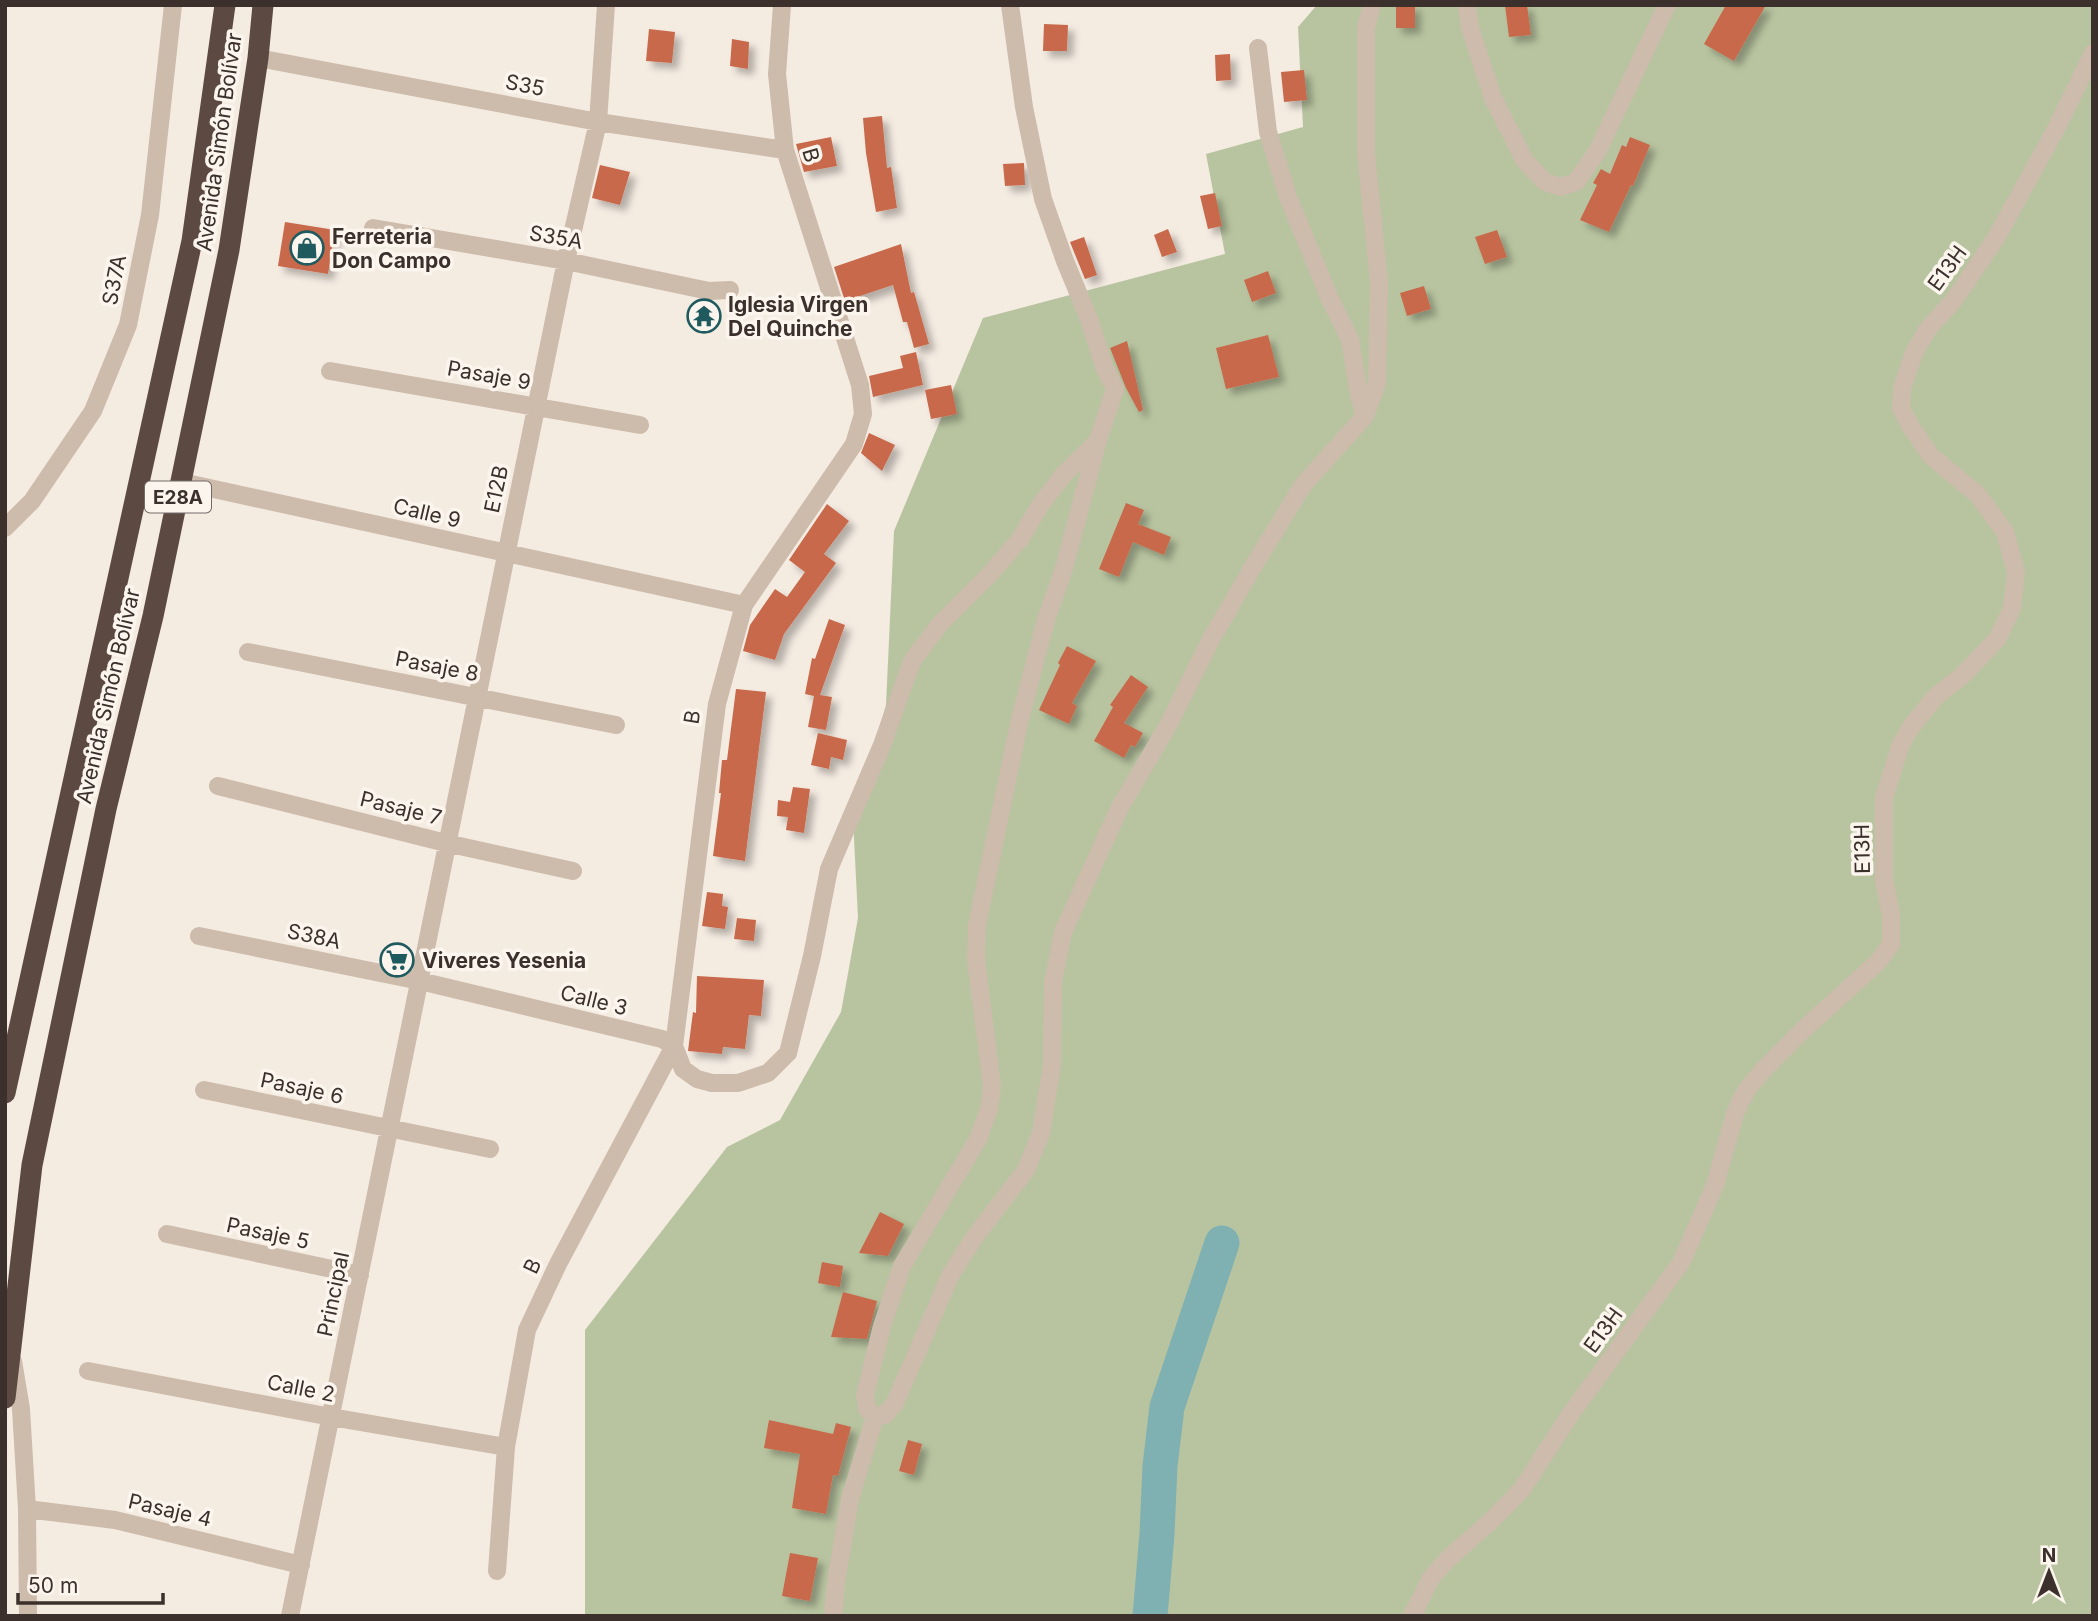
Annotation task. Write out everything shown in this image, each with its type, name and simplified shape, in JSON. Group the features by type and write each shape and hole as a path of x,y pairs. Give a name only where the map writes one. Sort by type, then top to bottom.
{"highway":[{"name":"Avenida Simón Bolívar","path":"5,1093 192,241 225,5"},
{"name":"Avenida Simón Bolívar","path":"5,1398 32,1166 68,984 106,809 153,616 229,250 258,58 263,5"},
{"path":"47,905 62,901 70,904 75,913 68,984"}],"street":[{"name":"S37A","path":"5,528 32,501 93,411 128,325 150,215 173,5"},
{"name":"E12B","path":"420,981 566,261 598,122 607,5"},
{"name":"B","path":"506,1447 527,1330 558,1264 674,1046 716,714 744,605 853,444 863,414 860,385 785,150 777,74 782,5"},
{"path":"875,1417 867,1409 864,1395 882,1326 902,1266 978,1139 989,1109 992,1086 976,960 977,925 1020,719 1046,620 1065,565 1098,440 1115,389 1104,366 1089,318 1043,199 1024,107 1010,5"},
{"path":"875,1417 885,1415 895,1403 951,1274 975,1235 1026,1170 1041,1133 1052,1065 1053,982 1063,932 1119,809 1170,722 1210,641 1296,496 1365,416 1377,383 1379,283 1366,153 1366,27 1372,5"},
{"path":"1467,5 1470,27 1493,98 1525,161 1545,182 1562,187 1576,182 1597,152 1667,5"},
{"path":"1258,47 1268,132 1288,197 1330,299 1350,339 1365,416"},
{"name":"E13H","path":"1412,1616 1431,1578 1522,1489 1570,1415 1682,1261 1715,1185 1735,1114 1749,1087 1804,1029 1879,961 1891,944 1891,915 1884,880 1884,798 1901,744 1936,696 1972,666 1998,638 2012,608 2016,572 2005,532 1985,504 1931,456 1911,428 1901,408 1902,388 1914,353 1927,330 1954,300 1996,238 2057,127 2093,53"},
{"name":"S35","path":"258,58 598,122 785,150"},
{"name":"S35A","path":"373,228 566,261 709,292 730,290"},
{"name":"Pasaje 9","path":"330,371 640,425"},
{"path":"674,1046 683,1069 697,1079 712,1083 738,1083 768,1073 788,1053 812,956 829,869 882,745 912,661 940,624 990,574 1021,538 1041,503 1064,474 1098,440"},
{"name":"Calle 9","path":"182,482 744,605"},
{"name":"Pasaje 8","path":"248,652 616,725"},
{"name":"Pasaje 7","path":"218,786 446,843 573,871"},
{"name":"S38A","path":"199,936 420,981"},
{"name":"Calle 3","path":"420,981 662,1040 674,1046"},
{"name":"Principal","path":"290,1616 420,981"},
{"name":"Pasaje 6","path":"204,1090 490,1149"},
{"name":"Pasaje 5","path":"167,1234 360,1275"},
{"path":"11,1350 21,1409 27,1509 28,1616"},
{"name":"Calle 2","path":"88,1371 506,1447"},
{"path":"833,1616 850,1499 875,1417"},
{"path":"497,1571 506,1447"},
{"name":"Pasaje 4","path":"27,1509 116,1520 301,1565"}],"green space":[{"path":"1317,5 2093,5 2093,1616 585,1616 585,1330 727,1147 780,1120 841,1012 858,918 853,818 886,705 894,531 983,318 1225,254 1206,154 1303,127 1298,27"}],"building":[{"path":"1396,5 1415,5 1415,28 1396,28"},
{"path":"1505,5 1527,5 1531,35 1509,37"},
{"path":"1726,5 1766,5 1734,61 1704,44"},
{"path":"1044,24 1068,25 1067,51 1043,51"},
{"path":"649,29 675,32 672,63 646,61"},
{"path":"732,39 749,42 748,69 730,66"},
{"path":"1230,54 1231,80 1216,81 1215,55"},
{"path":"1304,70 1307,100 1284,102 1281,72"},
{"path":"882,116 887,168 891,167 897,208 876,212 863,118"},
{"path":"831,137 837,166 804,172 796,144"},
{"path":"1630,137 1650,145 1633,186 1631,185 1609,232 1580,220 1597,185 1593,183 1601,169 1610,174 1622,145 1626,147"},
{"path":"1024,163 1025,185 1005,186 1003,164"},
{"path":"600,165 630,172 620,205 592,198"},
{"path":"1215,193 1222,226 1208,229 1200,196"},
{"name":"Ferreteria Don Campo","path":"285,222 335,230 328,274 278,266"},
{"path":"1168,229 1177,252 1162,257 1154,235"},
{"path":"1497,230 1507,257 1485,264 1475,237"},
{"path":"1084,237 1097,275 1085,279 1070,242"},
{"path":"901,244 911,293 914,292 929,344 914,348 907,322 903,322 893,285 845,301 834,267"},
{"path":"1268,271 1276,293 1252,302 1244,280"},
{"path":"1424,286 1431,309 1407,316 1400,293"},
{"path":"1268,335 1279,377 1226,389 1216,348"},
{"path":"1127,341 1143,410 1139,412 1110,348"},
{"path":"916,352 923,385 873,397 869,376 903,368 900,356"},
{"path":"951,385 957,414 931,419 925,390"},
{"path":"869,433 895,445 882,471 861,453"},
{"path":"1126,503 1144,510 1138,524 1171,537 1164,555 1133,542 1119,577 1099,569"},
{"path":"827,504 849,521 824,554 836,563 784,634 775,660 743,651 750,625 775,589 787,597 805,572 789,560"},
{"path":"829,619 845,625 820,695 832,697 826,730 808,727 814,696 805,694 812,658 815,659"},
{"path":"1067,646 1096,661 1072,703 1077,706 1069,724 1039,710"},
{"path":"1131,675 1148,687 1124,723 1143,733 1135,747 1131,745 1124,758 1094,741 1113,707 1110,705"},
{"path":"736,689 766,692 745,861 713,856 722,760 727,760"},
{"path":"818,733 847,740 843,760 831,757 829,769 811,765"},
{"path":"793,787 810,789 804,833 786,830 788,817 777,816 778,800 790,802"},
{"path":"707,892 723,894 722,906 728,907 725,929 702,926"},
{"path":"737,918 756,920 754,941 734,939"},
{"path":"697,976 764,980 761,1016 749,1015 745,1049 723,1047 722,1054 688,1051 693,1012 696,1013"},
{"path":"880,1212 904,1224 888,1256 859,1253"},
{"path":"822,1262 843,1266 840,1287 818,1283"},
{"path":"843,1292 877,1301 867,1339 831,1337"},
{"path":"769,1420 833,1434 836,1423 851,1427 838,1476 833,1475 826,1514 792,1508 800,1454 764,1448"},
{"path":"908,1440 922,1444 914,1475 899,1471"},
{"path":"790,1553 818,1558 810,1601 782,1596"}],"waterway":[{"path":"1150,1616 1160,1466 1167,1407 1222,1243"}],"place":[{"name":"Ferreteria Don Campo","path":"307,248"},
{"name":"Iglesia Virgen Del Quinche","path":"704,316"},
{"name":"Viveres Yesenia","path":"397,960"}]}
